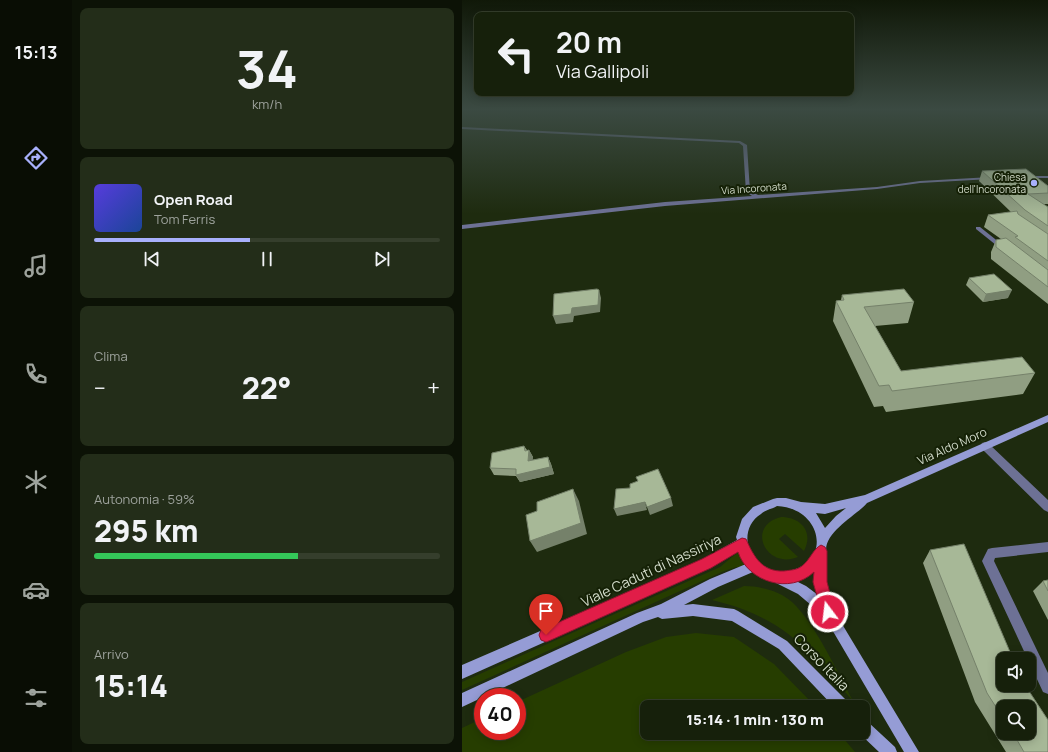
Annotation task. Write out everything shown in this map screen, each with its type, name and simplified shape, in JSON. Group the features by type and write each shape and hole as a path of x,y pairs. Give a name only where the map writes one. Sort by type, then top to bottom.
{"main road":[{"name":"Via Aldo Moro","path":"801,507 825,509 866,499 1048,418"},
{"name":"Via Aldo Moro","path":"822,538 840,519 866,499"},
{"path":"777,502 789,502 801,507 811,515 819,525 822,538 821,551 815,563 805,572 793,577 779,578 765,574 754,566 746,555 742,543 742,531 746,520 754,511 765,505 777,502"},
{"name":"Viale Caduti di Nassiriya","path":"462,672 693,570 742,543"},
{"name":"Corso Italia","path":"821,551 820,582 828,612 912,752"},
{"path":"462,700 641,617 664,609 714,583 754,566"},
{"name":"Corso Italia","path":"779,578 802,590 828,612"},
{"name":"Corso Italia","path":"641,617 672,611 693,610 734,615 783,645 836,700"},
{"path":"870,733 890,752"}],"street":[{"path":"743,144 745,145 748,192 756,196"},
{"path":"1017,177 1048,177"},
{"name":"Via Incoronata","path":"462,227 665,204 877,188 920,182 996,178"},
{"path":"978,228 1011,254"},
{"path":"985,446 1048,507"},
{"path":"1048,547 992,552 988,561 1048,687"}],"green space":[{"path":"781,517 794,520 804,527 807,544 804,551 785,534 779,539 798,557 787,559 777,558 769,552 764,545 762,537 764,529 770,522"},
{"path":"738,552 745,567 736,567 722,572 462,690 462,682 720,567"},
{"path":"744,586 770,590 787,598 801,611 809,622 852,700 808,651 793,637 758,616 737,607 712,600"},
{"path":"696,633 734,637 774,664 809,700 640,700 640,740 845,740 855,752 462,752 462,728 474,722 474,740 526,740 526,698 626,652 666,637"}],"building":[{"path":"1026,169 1048,186 1048,193 1028,194 1048,207 1048,226 1025,210 982,171"},
{"path":"1017,211 1018,214 1048,234 1048,261 1015,237 1018,236 988,215"},
{"path":"1006,238 1048,270 1048,287 996,247 996,240"},
{"path":"994,274 1012,290 986,294 969,278"},
{"path":"904,289 914,302 864,307 901,371 1022,357 1035,373 892,391 889,385 879,386 836,301 844,300 842,295"},
{"path":"599,290 598,305 572,308 571,314 553,316 554,294"},
{"path":"524,446 525,451 529,450 528,461 548,457 550,467 516,475 516,469 490,468 492,453"},
{"path":"658,469 671,498 647,507 645,502 614,509 616,489 630,488 630,484 638,481 636,477"},
{"path":"573,489 581,523 530,541 526,515 537,511 537,502"},
{"path":"964,544 1010,652 996,652 996,692 1030,692 1035,700 996,700 996,707 987,693 930,550"},
{"path":"1048,580 1048,591 1043,581"},
{"path":"1036,702 1048,720 1048,752 1024,752 1017,740 1036,740"}],"place":[{"name":"Chiesa dell'Incoronata","path":"1034,183"}],"route":[{"path":"546,635 707,564 742,543 746,555 754,566 765,574 779,578 793,577 805,572 815,563 821,551 820,582 828,612"}]}
